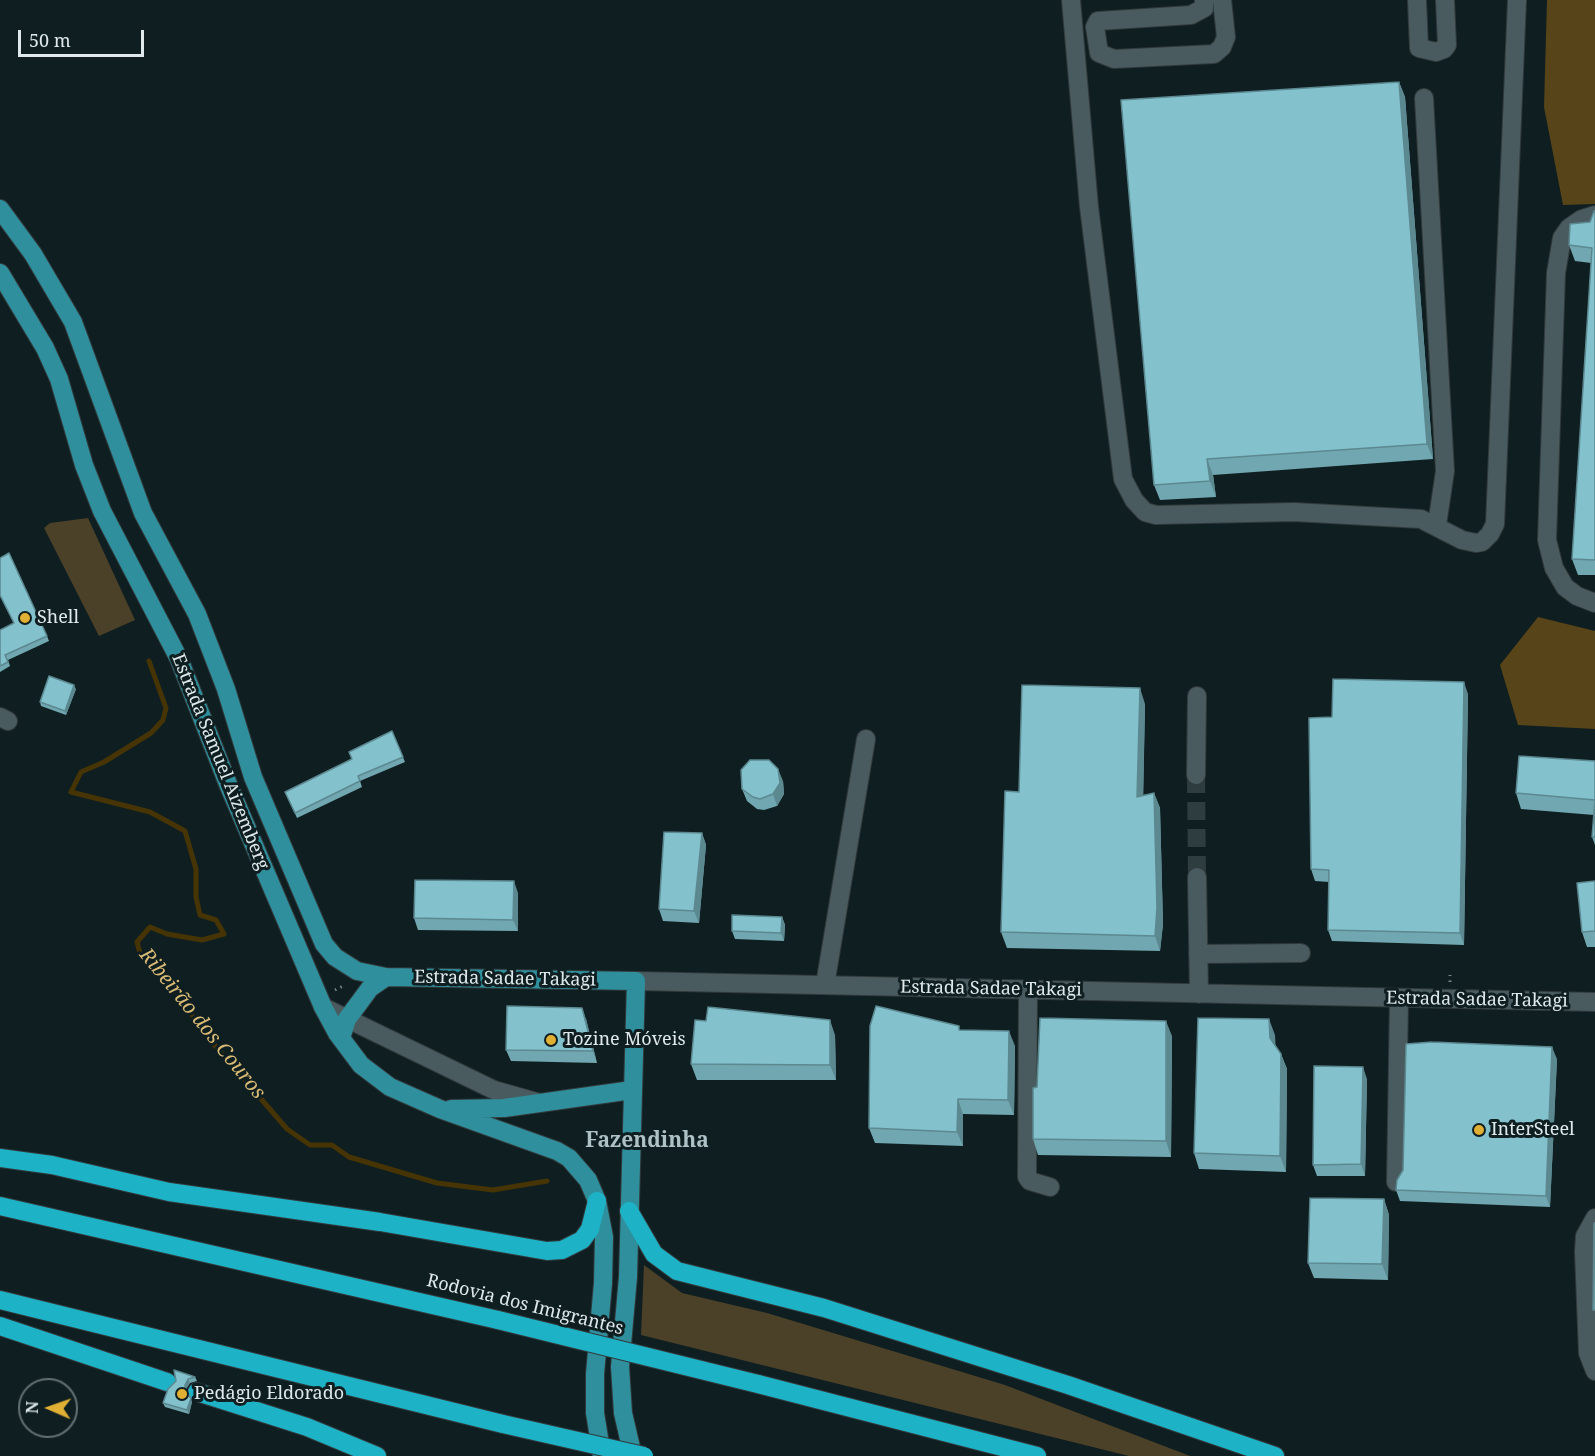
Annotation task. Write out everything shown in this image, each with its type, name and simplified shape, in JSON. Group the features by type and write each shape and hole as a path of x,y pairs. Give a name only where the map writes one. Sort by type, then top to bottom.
{"highway":[{"path":"0,1158 52,1165 169,1192 380,1222 547,1251 562,1250 582,1240 590,1228 597,1202"},
{"name":"Rodovia dos Imigrantes","path":"0,1206 498,1320 1037,1456"},
{"path":"629,1211 654,1254 677,1271 824,1308 1068,1385 1275,1456"},
{"path":"0,1300 503,1424 644,1456"},
{"path":"0,1326 167,1382"},
{"path":"197,1392 307,1427 376,1456"}],"main road":[{"name":"Estrada Samuel Aizemberg","path":"0,209 33,254 73,322 139,502 197,614 226,689 253,777 324,944 348,968 386,977"},
{"name":"Estrada Samuel Aizemberg","path":"0,273 45,348 59,379 84,465 102,511 179,659 217,758 327,1000 340,1038 361,1065 380,1081 440,1109 545,1146 569,1158 578,1166 597,1202 603,1228 604,1257 594,1374 595,1413 602,1456"},
{"name":"Estrada Sadae Takagi","path":"386,977 636,981"},
{"path":"340,1038 347,1019 370,988 386,977"},
{"path":"633,1456 622,1413 620,1389 629,1211 636,981"},
{"path":"440,1109 542,1104 632,1090"}],"street":[{"path":"1071,0 1089,207 1123,479 1134,500 1145,512 1156,515 1294,512 1421,519 1437,525 1462,540 1476,543 1482,542 1490,534 1495,524 1508,265 1517,0"},
{"path":"1204,0 1204,8 1191,15 1098,21 1095,27 1099,53 1114,58 1214,54 1222,47 1226,37 1222,0"},
{"path":"1417,0 1419,48 1436,52 1444,50 1447,45 1445,0"},
{"path":"1424,98 1444,471 1437,525"},
{"path":"1595,215 1582,219 1569,228 1562,238 1556,273 1547,540 1554,568 1565,587 1577,596 1595,603"},
{"path":"1196,775 1197,696"},
{"path":"825,985 866,739"},
{"path":"1197,877 1199,994"},
{"path":"1198,954 1301,953"},
{"name":"Estrada Sadae Takagi","path":"636,981 1595,1002"},
{"path":"1028,990 1027,1176 1030,1181 1050,1187"},
{"path":"1396,1182 1399,998"},
{"path":"327,1000 347,1019 494,1090 542,1104"},
{"path":"1595,1218 1585,1236 1584,1252 1588,1353 1595,1371"}],"path":[{"path":"1450,975 1450,982"},
{"path":"327,1000 336,989 343,986"},
{"path":"336,989 341,994"}],"shaded area":[{"path":"1547,0 1595,0 1595,204 1563,205 1544,107"},
{"path":"88,518 135,620 99,636 44,528 50,523"},
{"path":"1538,617 1595,631 1595,729 1518,725 1500,665"},
{"path":"644,1265 682,1293 767,1313 1005,1385 1190,1456 1129,1456 641,1335"}],"building":[{"path":"1399,82 1427,444 1207,459 1210,481 1154,485 1121,100"},
{"path":"1594,211 1595,560 1572,559 1592,248 1569,245 1570,224 1590,222"},
{"name":"Shell","path":"9,553 47,636 5,655 8,662 0,666 0,630 14,623 0,595 0,558"},
{"name":"Shell","path":"49,676 74,685 65,711 40,702"},
{"path":"1333,679 1464,682 1460,933 1328,930 1329,870 1311,869 1309,718 1332,717"},
{"path":"1022,685 1140,688 1137,797 1154,793 1157,908 1155,936 1001,932 1005,791 1019,792"},
{"path":"392,731 403,757 358,776 360,781 295,813 285,792 352,759 349,752"},
{"path":"1519,756 1595,761 1595,800 1516,793"},
{"path":"750,760 769,760 778,769 780,783 773,794 760,799 742,789 741,770"},
{"path":"1595,800 1595,837 1592,837"},
{"path":"664,832 702,833 694,911 659,909"},
{"path":"415,880 514,881 513,920 414,918"},
{"path":"1595,881 1595,931 1582,932 1577,883"},
{"path":"732,915 782,917 781,933 732,931"},
{"name":"Tozine Móveis","path":"507,1006 582,1008 593,1051 506,1050"},
{"path":"876,1006 959,1026 959,1030 1009,1031 1008,1100 958,1099 957,1132 869,1128 870,1026"},
{"path":"708,1007 830,1020 830,1065 691,1064 695,1020 706,1021"},
{"path":"1040,1018 1166,1021 1166,1141 1033,1139 1033,1088 1037,1087"},
{"path":"1198,1018 1269,1019 1270,1038 1281,1054 1280,1156 1194,1153"},
{"name":"InterSteel","path":"1432,1042 1552,1047 1546,1196 1396,1190 1397,1180 1403,1170 1406,1044"},
{"path":"1314,1066 1363,1067 1361,1164 1313,1165"},
{"path":"1310,1198 1384,1199 1382,1264 1308,1263"},
{"path":"1594,1223 1595,1310 1593,1310"},
{"name":"Pedágio Eldorado","path":"174,1370 195,1377 188,1379 185,1385 185,1391 191,1398 187,1410 163,1403 168,1389 176,1381"}],"waterway":[{"name":"Ribeirão dos Couros","path":"149,661 166,708 163,720 151,733 104,762 81,772 71,792 150,812 185,831 196,869 196,897 200,915 216,920 224,934 202,940 167,934 150,927 137,942 140,953 165,975 205,1034 287,1129 310,1145 332,1145 349,1157 437,1183 493,1190 547,1181"}],"tunnel":[{"path":"1196,775 1197,877"}],"place":[{"name":"Shell","path":"25,618"},
{"name":"Tozine Móveis","path":"551,1040"},
{"name":"InterSteel","path":"1479,1130"},
{"name":"Pedágio Eldorado","path":"182,1394"}],"district":[{"name":"Fazendinha","path":"647,1141"}]}
